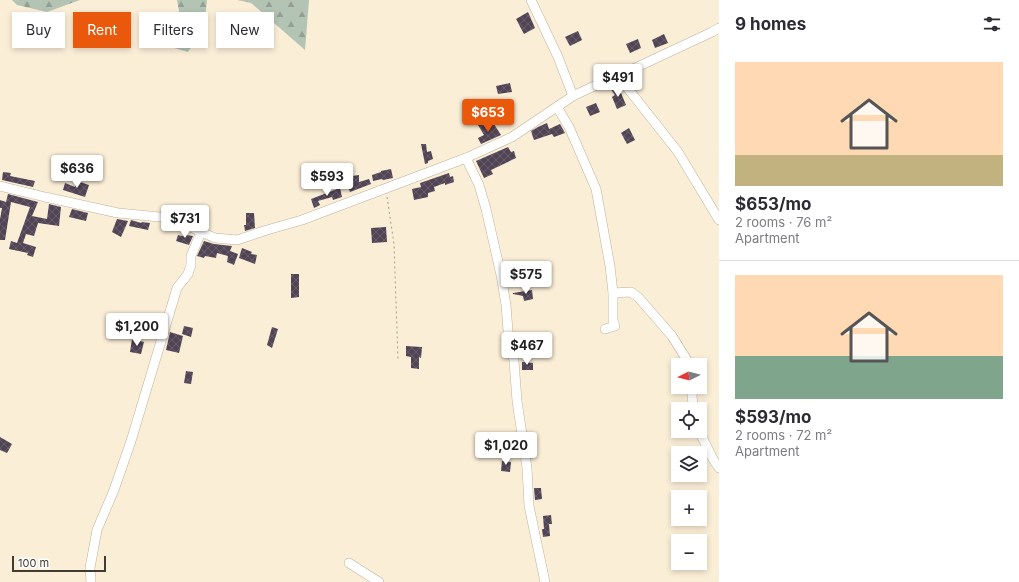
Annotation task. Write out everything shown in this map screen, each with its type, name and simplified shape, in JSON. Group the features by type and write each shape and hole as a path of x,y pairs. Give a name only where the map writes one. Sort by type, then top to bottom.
{"street":[{"path":"531,0 558,57 573,96"},
{"path":"0,186 118,213 170,218 215,238 237,240 302,220 466,158 512,137 573,96 719,28"},
{"path":"618,76 678,152 719,220"},
{"path":"557,107 569,127 596,189 610,266 613,293 613,321 615,326 605,329"},
{"path":"466,158 479,185 501,275 506,304 508,331 514,361 517,401 526,460 529,506 545,582"},
{"path":"91,582 91,562 98,530 131,441 177,288 188,274 191,265 191,256 201,232"},
{"path":"613,293 631,292 638,297 672,336 686,358"},
{"path":"702,438 719,468"},
{"path":"349,562 379,582"}],"path":[{"path":"385,189 394,244 398,360"}],"green space":[{"path":"12,0 80,0 47,12 17,5"},
{"path":"177,0 207,0 206,12 179,11"},
{"path":"237,0 309,0 305,50 274,23 274,12 261,12 251,3"},
{"path":"174,48 191,48 188,52"}],"building":[{"path":"528,12 535,28 524,34 516,19"},
{"path":"578,31 582,40 570,46 565,37"},
{"path":"664,34 668,43 655,48 652,40"},
{"path":"638,39 641,48 630,53 626,44"},
{"path":"510,83 512,92 498,94 496,86"},
{"path":"613,85 621,93 626,105 617,109 612,97 615,95 610,88"},
{"path":"596,103 600,112 590,116 586,107"},
{"path":"484,121 487,127 494,124 501,135 481,144 478,138 484,135 478,125"},
{"path":"547,123 549,129 560,124 565,133 554,137 552,134 534,140 531,131"},
{"path":"629,128 635,140 627,144 621,133"},
{"path":"421,144 426,144 427,152 431,151 433,159 425,164"},
{"path":"508,147 511,152 514,151 516,158 491,170 493,174 484,178 476,161"},
{"path":"391,169 393,178 373,181 372,175"},
{"path":"3,172 11,173 10,176 35,181 33,187 2,180"},
{"path":"449,173 450,177 453,176 454,182 445,185 445,183 434,187 435,191 428,193 428,197 414,200 412,189 421,187 420,183"},
{"path":"359,175 359,182 369,179 371,184 350,192 348,187 353,185 352,176"},
{"path":"77,181 89,185 85,197 63,190 65,183 75,187"},
{"path":"340,188 342,197 333,200 332,197 318,201 320,205 314,208 311,199"},
{"path":"8,194 38,202 32,216 47,219 49,204 61,207 59,226 38,223 34,236 26,234 23,243 36,247 33,257 27,255 28,253 9,249 11,241 17,243 30,207 11,202 5,240 0,240 0,219 2,208 0,208 0,200 6,202"},
{"path":"72,209 88,213 86,221 69,217"},
{"path":"246,213 254,213 255,228 245,231 244,225 246,225"},
{"path":"117,219 128,221 121,237 112,232"},
{"path":"131,220 141,223 150,223 148,230 129,226"},
{"path":"386,227 387,242 372,243 371,228"},
{"path":"178,235 186,237 186,235 193,236 189,245 176,241"},
{"path":"204,241 232,246 230,251 238,254 234,265 227,262 228,256 217,253 216,258 205,256 204,258 197,256"},
{"path":"242,248 252,252 251,254 257,255 255,264 239,258"},
{"path":"291,274 299,274 299,297 291,298"},
{"path":"532,290 533,299 524,301 523,296 513,294 513,293"},
{"path":"184,326 193,328 191,337 182,334"},
{"path":"272,327 278,329 272,348 267,345"},
{"path":"170,332 183,336 179,353 166,350"},
{"path":"132,339 144,342 141,354 130,352"},
{"path":"406,346 422,347 421,358 419,357 419,369 411,368 411,357 406,356"},
{"path":"522,362 533,363 533,370 522,370"},
{"path":"186,371 193,372 191,384 184,383"},
{"path":"0,437 12,444 7,453 0,450"},
{"path":"502,461 511,462 510,472 501,471"},
{"path":"534,488 541,488 542,499 535,500"},
{"path":"551,515 552,524 549,524 550,536 543,537 543,516"}]}
